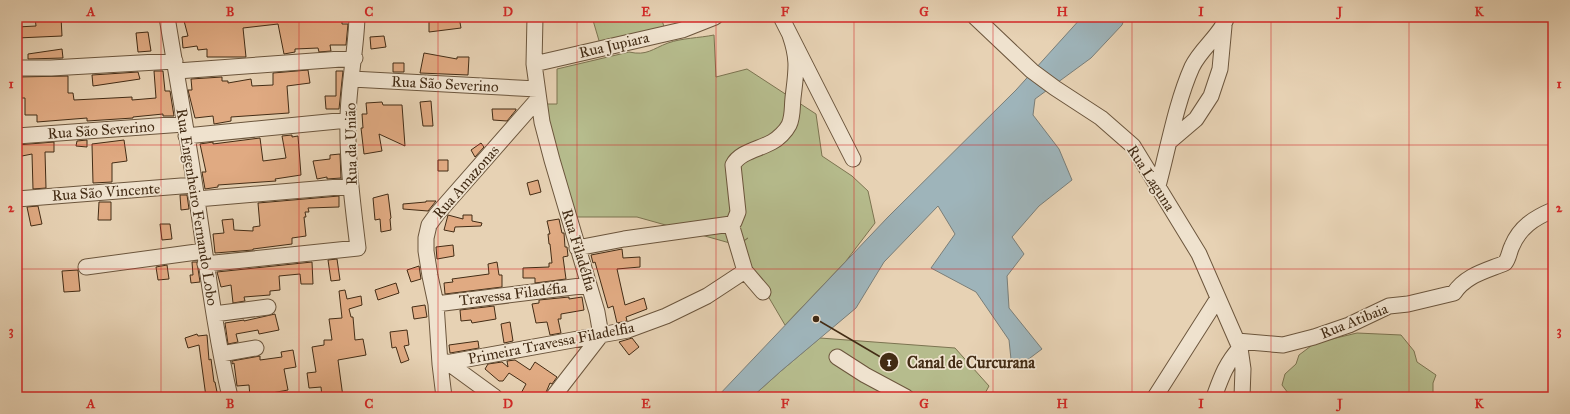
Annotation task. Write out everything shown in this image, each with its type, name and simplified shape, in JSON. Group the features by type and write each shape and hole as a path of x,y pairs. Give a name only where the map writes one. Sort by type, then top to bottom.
{"street":[{"name":"Rua Engenheiro Fernando Lobo","path":"167,17 196,192 204,258 230,397"},
{"name":"Rua da União","path":"204,258 358,248 351,186 348,120 355,58 357,17"},
{"name":"Rua Filadélfia","path":"535,17 534,64 538,94 552,160 577,248 590,285 601,335"},
{"name":"Rua Jupiara","path":"534,64 682,30 715,17"},
{"path":"781,17 816,89 853,159"},
{"name":"Rua Laguna","path":"974,17 1018,59 1055,88 1101,118 1133,146 1199,254 1239,344 1243,369 1242,397"},
{"path":"1169,142 1196,119 1211,96 1220,69 1226,21"},
{"path":"1158,186 1169,142 1192,66 1203,49 1226,21"},
{"path":"577,248 624,239 731,224 734,222 738,212 733,165 735,160 772,142 789,126 792,114 797,66 795,50 790,35"},
{"path":"17,68 176,66 355,58"},
{"name":"Rua São Severino","path":"352,79 538,94"},
{"name":"Rua Amazonas","path":"444,397 443,363 436,304 426,251 426,238 429,225 538,94"},
{"name":"Rua São Severino","path":"17,136 185,130 348,120"},
{"name":"Rua São Vincente","path":"17,199 351,186"},
{"name":"Rua Atibaia","path":"1239,344 1283,345 1314,337 1342,327 1389,306 1408,304 1454,293 1458,286 1469,278 1505,263 1508,260 1513,243 1520,231 1527,224 1553,210"},
{"path":"731,224 744,271 763,292"},
{"path":"86,267 204,258"},
{"name":"Primeira Travessa Filadelfia","path":"443,363 628,330 666,316 707,296 744,271"},
{"name":"Travessa Filadéfia","path":"436,304 590,285"},
{"path":"1155,397 1218,298"},
{"path":"214,314 268,307"},
{"path":"553,397 601,335"},
{"path":"1214,397 1226,366 1239,344"},
{"path":"221,354 256,348"},
{"path":"837,357 865,375 906,397"},
{"path":"443,363 495,397"}],"green space":[{"path":"592,17 661,17 665,30 600,44"},
{"path":"714,35 716,77 747,69 816,114 822,156 852,176 868,191 875,223 846,261 785,325 738,245 748,238 737,245 637,217 573,217 545,104 557,104 557,69 629,52 645,52 673,41"},
{"path":"1357,333 1401,335 1414,351 1417,362 1436,375 1433,383 1433,397 1291,397 1282,385 1285,374 1296,364 1299,355 1315,343"},
{"path":"820,338 955,348 989,386 983,397 752,397"}],"water":[{"path":"1082,17 1125,17 1122,25 1091,58 1035,99 1033,115 1059,149 1072,180 1039,206 1012,237 1024,254 1007,276 1009,308 1042,349 1012,369 1009,340 976,292 931,268 955,234 938,206 884,262 856,308 752,397 717,397 888,217 1016,90"}],"building":[{"path":"35,17 61,17 62,36 17,38 17,27 36,26"},
{"path":"183,17 192,17 193,21 225,17 342,17 342,24 348,24 346,45 330,45 331,51 319,52 318,48 295,49 295,52 284,54 278,24 243,28 246,57 207,57 207,49 198,50 197,46 183,48 182,37 188,36"},
{"path":"459,17 461,28 429,32 429,21"},
{"path":"148,32 151,51 138,52 136,33"},
{"path":"384,36 386,47 371,49 370,37"},
{"path":"62,49 63,58 28,59 28,54"},
{"path":"424,53 457,59 457,57 469,57 468,75 420,73"},
{"path":"393,63 404,63 404,72 393,72"},
{"path":"308,70 310,83 287,86 289,113 231,117 231,121 214,124 213,116 195,118 188,90 192,90 191,79 222,77 222,81 228,81 228,83 251,79 252,86 273,85 273,73"},
{"path":"154,71 163,71 165,91 170,91 174,116 163,116 163,114 133,118 87,121 87,118 37,122 37,115 25,115 25,98 17,98 17,77 68,76 68,93 73,93 74,100 132,97 132,100 156,98"},
{"path":"336,71 343,71 339,109 326,109 325,96 336,96"},
{"path":"138,72 140,79 93,86 92,75"},
{"path":"431,101 433,126 423,126 420,102"},
{"path":"382,102 383,105 402,105 405,146 379,134 382,151 364,154 361,128 363,128 362,114 367,114 366,103"},
{"path":"492,109 516,110 507,121 493,120"},
{"path":"292,135 292,137 298,136 301,175 275,179 276,181 218,185 218,187 205,189 202,172 206,172 200,144 213,142 213,144 260,138 263,161 286,158 282,136"},
{"path":"87,140 87,147 76,146 77,141"},
{"path":"124,140 127,161 112,163 112,182 93,183 92,144"},
{"path":"54,142 54,152 45,152 46,188 33,189 32,154 17,157 17,145"},
{"path":"481,143 484,147 475,157 471,150"},
{"path":"340,154 341,178 327,179 327,177 317,179 313,161 330,159 330,155"},
{"path":"438,160 448,160 448,171 438,171"},
{"path":"538,180 541,192 530,195 527,183"},
{"path":"388,194 391,230 381,232 380,219 375,220 373,198"},
{"path":"180,195 187,195 189,209 181,210"},
{"path":"339,196 339,207 308,208 309,212 305,212 306,217 304,217 306,236 292,238 292,244 253,250 215,253 213,234 224,233 222,220 233,219 234,230 253,231 253,227 260,226 258,203"},
{"path":"436,201 428,211 403,209 403,204"},
{"path":"99,202 111,202 111,220 98,220"},
{"path":"38,206 42,224 31,226 27,207"},
{"path":"448,215 463,219 463,215 472,215 472,221 482,223 481,226 455,227 454,232 444,230"},
{"path":"559,219 562,233 564,233 565,247 567,247 568,256 563,257 566,279 535,283 535,278 523,278 523,268 549,267 549,263 552,263 548,234 550,234 547,221"},
{"path":"160,224 170,224 172,239 162,240"},
{"path":"453,245 454,256 437,259 436,247"},
{"path":"622,249 623,258 640,257 640,267 617,269 625,305 644,298 647,309 626,317 627,321 617,323 613,306 608,308 595,262 593,263 591,255"},
{"path":"337,259 340,280 331,281 328,260"},
{"path":"192,262 197,262 200,282 191,283 190,275 193,275"},
{"path":"312,262 313,284 301,284 300,274 279,276 280,290 270,291 270,295 244,297 245,301 233,303 231,285 221,287 217,272"},
{"path":"497,262 499,275 502,275 502,287 445,294 444,283 453,282 452,279 489,274 488,264"},
{"path":"167,265 169,279 158,280 156,267"},
{"path":"419,266 421,279 411,282 407,270"},
{"path":"78,270 80,291 64,292 62,271"},
{"path":"396,283 399,293 378,300 375,290"},
{"path":"345,290 347,299 361,296 362,305 349,309 351,317 353,317 355,340 363,339 366,355 338,360 343,397 322,397 321,387 309,388 307,373 316,372 312,347 324,345 324,340 332,340 329,319 342,318 339,291"},
{"path":"569,297 569,299 582,297 584,310 561,314 561,319 558,319 561,333 550,335 547,322 536,323 532,304 539,303 539,300"},
{"path":"425,305 427,317 414,319 412,307"},
{"path":"494,306 496,319 472,323 471,320 461,321 460,310"},
{"path":"275,314 279,330 259,334 258,330 236,334 238,342 228,344 225,323 244,321"},
{"path":"510,322 513,341 504,343 501,324"},
{"path":"407,330 409,345 404,346 409,360 401,363 396,347 392,348 390,332"},
{"path":"197,334 198,336 207,335 209,360 211,359 214,382 218,397 206,397 199,345 188,348 185,338"},
{"path":"632,338 639,347 629,355 619,342"},
{"path":"478,341 479,348 450,353 449,345"},
{"path":"293,350 296,367 284,369 288,390 250,397 249,385 237,386 234,363 232,364 232,361 260,356 260,360 282,357 281,352"},
{"path":"515,360 530,370 535,362 557,377 552,384 550,383 544,397 519,397 526,384 509,373 503,381 499,381 485,369 488,364 502,362 508,367 507,361"}],"place":[{"name":"Canal de Curcurana","path":"816,319"}]}
